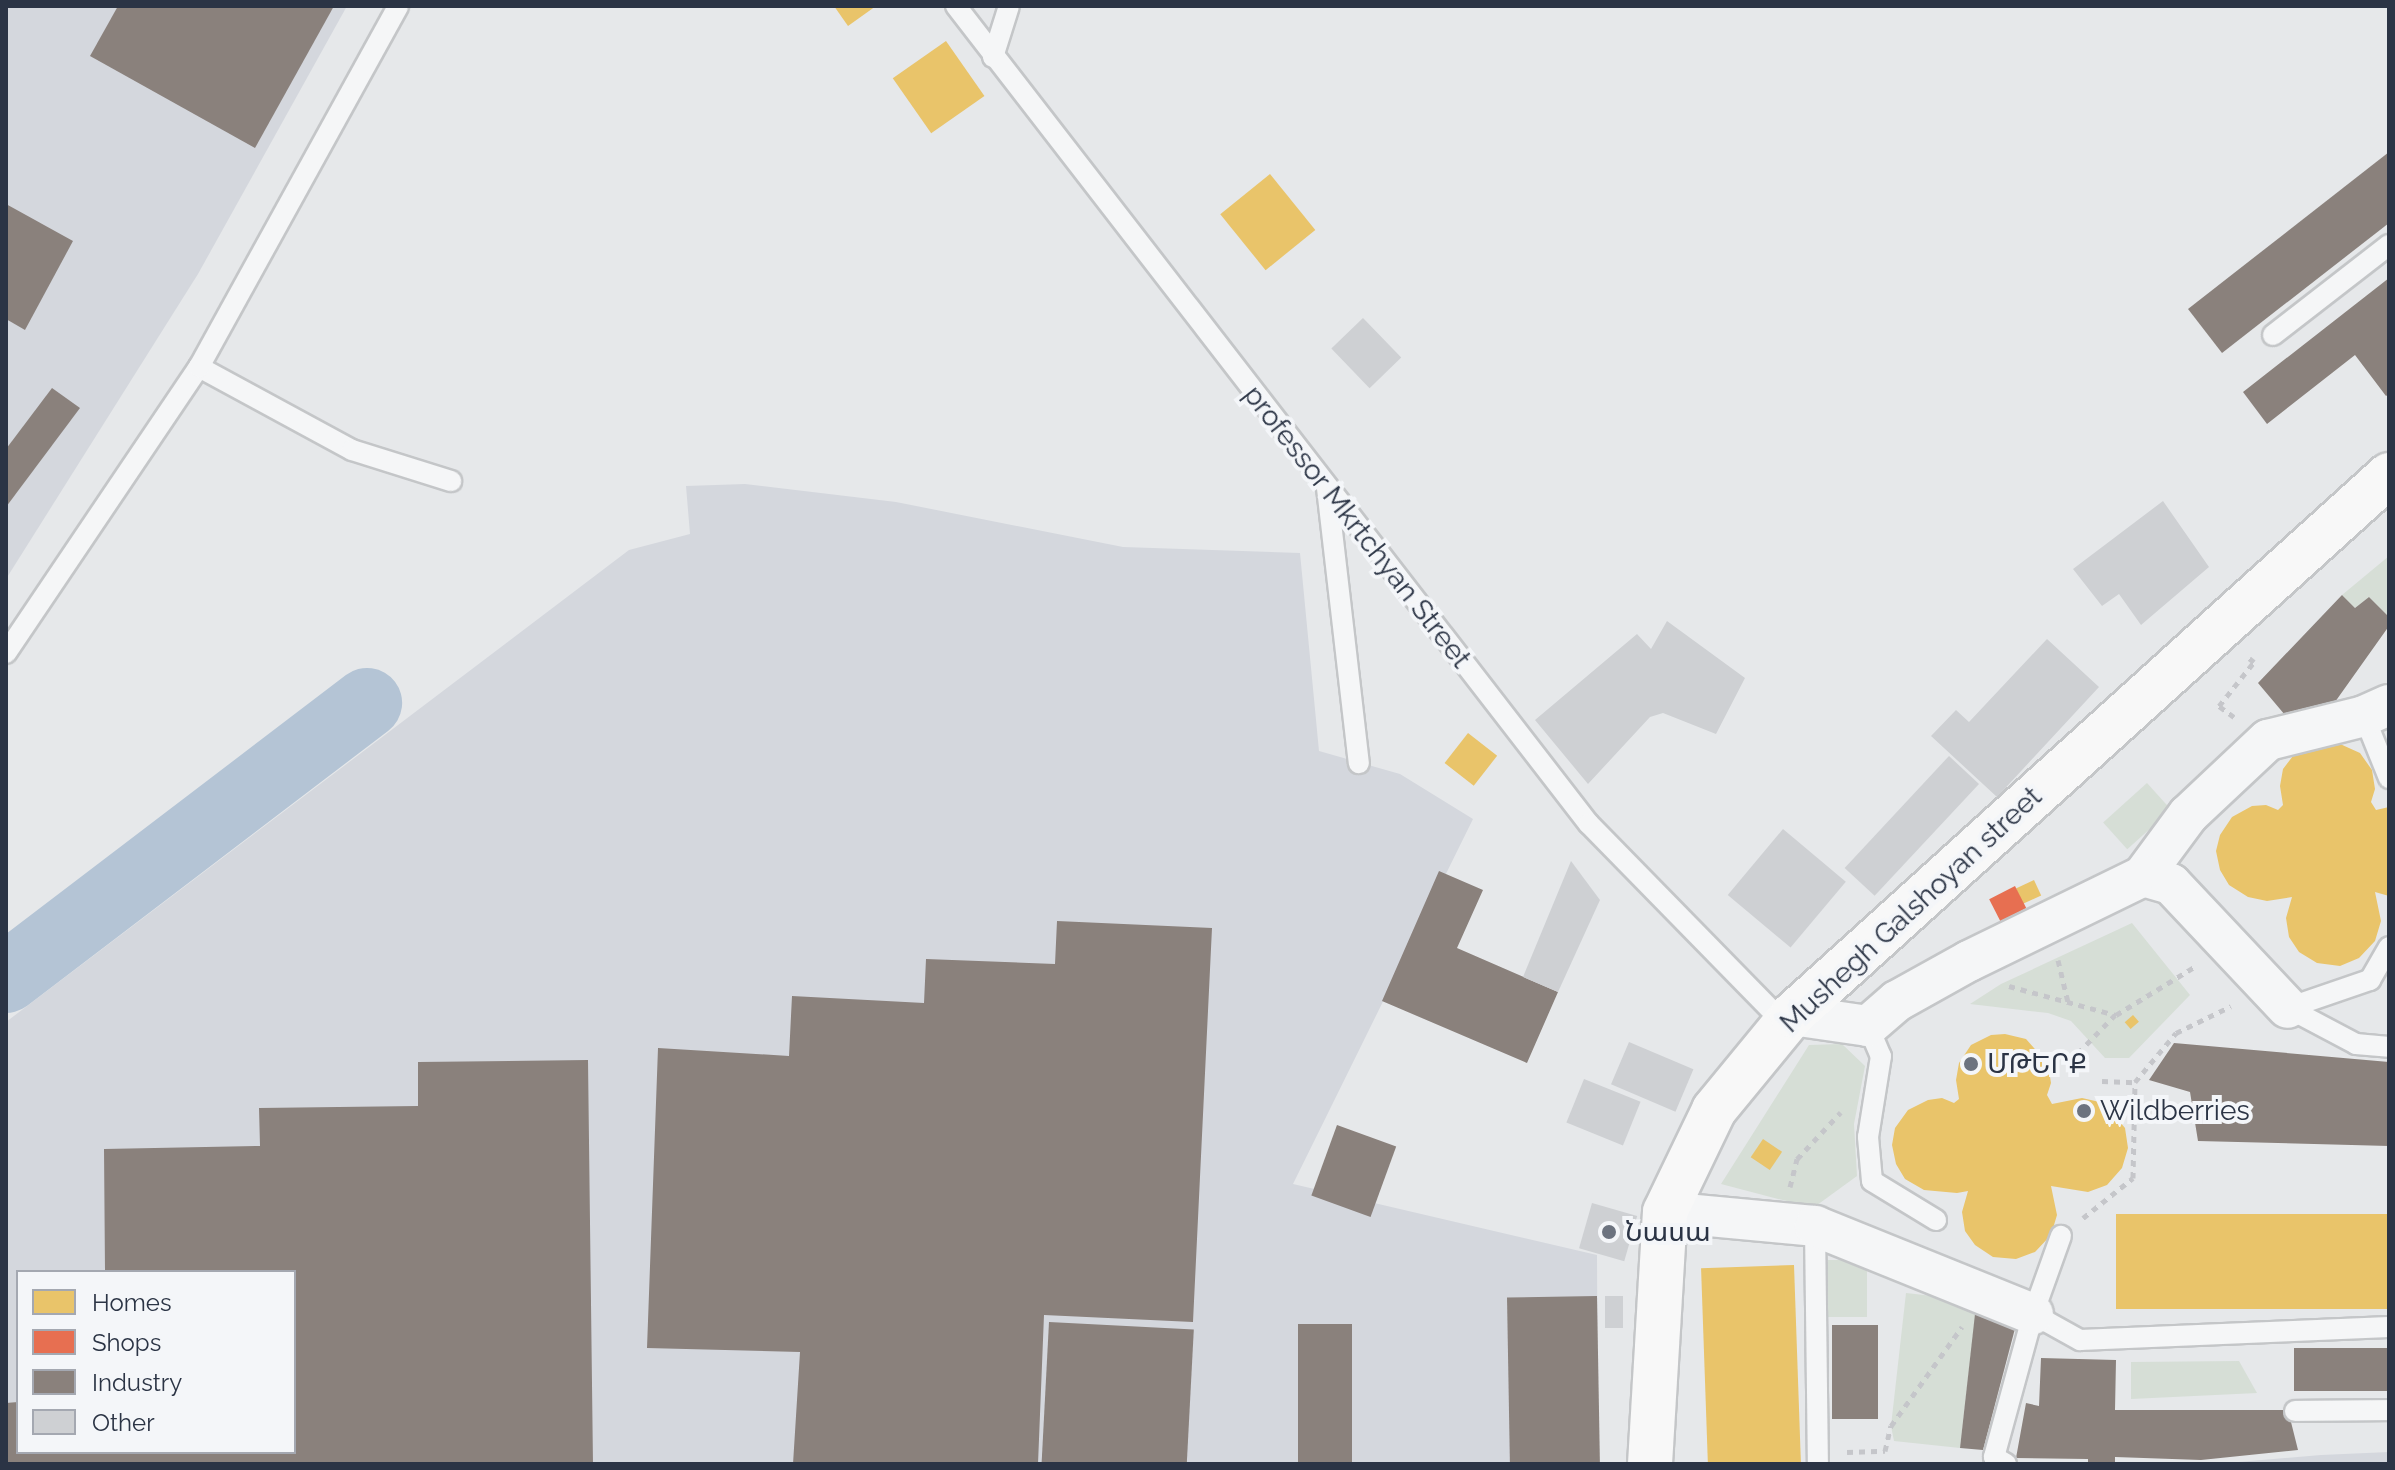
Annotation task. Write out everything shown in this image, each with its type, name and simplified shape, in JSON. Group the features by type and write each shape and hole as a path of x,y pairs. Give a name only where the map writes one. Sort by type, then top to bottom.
{"street":[{"name":"Mushegh Galshoyan street","path":"1650,1464 1665,1212 1714,1110 1788,1020 2389,475"},
{"path":"1788,1020 1868,1026 1897,1001 1969,961 2143,876 2188,815 2268,740 2376,711"},
{"path":"2143,876 2171,884 2277,998"},
{"path":"1665,1212 1800,1225 2033,1314"}],"lane":[{"path":"6,653 199,367 398,6"},
{"name":"professor Mkrtchyan Street","path":"956,6 1589,824 1788,1020"},
{"path":"993,57 1009,6"},
{"path":"2273,335 2389,245"},
{"path":"199,367 352,450 451,481"},
{"path":"1327,488 1359,763"},
{"path":"2376,711 2389,778"},
{"path":"2277,998 2370,980 2389,947"},
{"path":"2277,998 2356,1044 2389,1047"},
{"path":"1868,1026 1881,1056 1873,1089 1868,1137 1872,1181 1936,1220"},
{"path":"1800,1225 1818,1458"},
{"path":"1997,1462 2033,1314 2061,1236"},
{"path":"2033,1314 2080,1340 2389,1327"},
{"path":"2295,1411 2389,1410"}],"path":[{"path":"2219,706 2254,662"},
{"path":"2078,1053 2116,1015 2230,947"},
{"path":"2056,954 2068,1002"},
{"path":"1969,961 1997,983 2116,1015"},
{"path":"2061,1236 2133,1178 2135,1082 2176,1033 2277,998"},
{"path":"2102,1081 2135,1082"},
{"path":"1800,1225 1797,1159 1861,1091 1873,1089"},
{"path":"1818,1458 1885,1451 1891,1426 1977,1307 1994,1298"}],"shaded area":[{"path":"6,6 347,6 198,274 6,579"},
{"path":"745,484 896,502 1123,547 1300,553 1319,751 1400,774 1473,819 1293,1184 1597,1255 1598,1464 6,1464 6,1022 629,550 690,534 686,486"},
{"path":"2389,556 2389,617 2369,597 2355,608 2342,595"},
{"path":"2147,783 2171,810 2127,849 2103,822"},
{"path":"2132,923 2190,995 2129,1058 2105,1058 2071,1021 2048,1013 1970,1004 2001,984"},
{"path":"1842,1044 1865,1066 1854,1124 1857,1176 1813,1208 1721,1184 1809,1045"},
{"path":"1827,1260 1867,1260 1867,1317 1827,1317"},
{"path":"1906,1293 1977,1301 1960,1448 1894,1441 1891,1426"},
{"path":"2239,1361 2257,1393 2131,1399 2131,1362"},
{"path":"2389,1452 2389,1464 2215,1464 2321,1455"}],"building: Homes":[{"path":"834,6 876,6 848,26"},
{"path":"946,41 984,96 931,133 893,78"},
{"path":"1270,174 1315,230 1266,270 1220,214"},
{"path":"1468,733 1497,756 1474,786 1445,763"},
{"path":"2329,739 2360,753 2372,770 2375,789 2371,802 2376,810 2389,807 2389,896 2375,892 2381,921 2375,941 2359,958 2340,966 2317,963 2299,952 2289,937 2286,918 2292,897 2267,901 2248,897 2229,885 2220,870 2216,851 2220,835 2232,817 2252,806 2266,805 2278,810 2283,805 2280,786 2283,769 2296,752"},
{"path":"2034,880 2041,895 2023,904 2016,888"},
{"path":"2133,1015 2139,1022 2131,1029 2125,1022"},
{"path":"2005,1034 2026,1039 2048,1064 2051,1083 2047,1095 2052,1104 2082,1098 2104,1103 2125,1128 2128,1148 2122,1168 2107,1185 2088,1192 2051,1186 2057,1215 2051,1235 2035,1252 2016,1259 1993,1257 1975,1245 1965,1231 1962,1212 1968,1191 1924,1190 1905,1179 1896,1164 1892,1145 1895,1128 1908,1110 1928,1100 1942,1098 1954,1103 1959,1099 1956,1080 1959,1063 1971,1045 1991,1035"},
{"path":"1763,1139 1782,1152 1770,1170 1751,1157"},
{"path":"2116,1214 2389,1214 2389,1309 2116,1309"},
{"path":"1794,1265 1801,1464 1708,1464 1701,1268"}],"building: Shops":[{"path":"2015,886 2026,908 2001,921 1989,899"}],"building: Industry":[{"path":"118,6 334,6 255,148 90,56"},
{"path":"2389,152 2389,223 2222,353 2188,309"},
{"path":"6,204 73,241 25,330 6,319"},
{"path":"2389,278 2389,394 2386,396 2355,355 2267,424 2243,392"},
{"path":"52,388 80,408 6,507 6,449"},
{"path":"2342,595 2355,608 2369,597 2389,617 2389,626 2335,702 2285,715 2258,683"},
{"path":"1439,871 1483,890 1457,948 1558,992 1527,1063 1382,1001"},
{"path":"1057,921 1212,928 1193,1322 1044,1315 1038,1464 793,1464 800,1352 647,1348 658,1048 789,1056 792,996 924,1003 926,959 1055,964"},
{"path":"2174,1043 2389,1062 2389,1146 2198,1141 2190,1092 2149,1080"},
{"path":"588,1060 593,1464 6,1464 6,1403 16,1402 16,1454 296,1454 296,1270 105,1270 104,1149 260,1146 259,1108 418,1106 418,1062"},
{"path":"1337,1125 1396,1147 1371,1217 1311,1195"},
{"path":"1597,1296 1600,1464 1510,1464 1507,1298"},
{"path":"1975,1314 2017,1321 1983,1450 1960,1448"},
{"path":"1049,1322 1194,1330 1187,1464 1042,1464"},
{"path":"1298,1324 1352,1324 1352,1464 1298,1464"},
{"path":"1832,1325 1878,1325 1878,1419 1832,1419"},
{"path":"2294,1348 2389,1348 2389,1391 2294,1391"},
{"path":"2041,1358 2116,1360 2115,1410 2288,1410 2298,1450 2201,1460 2115,1457 2115,1463 2108,1464 2088,1464 2088,1459 2016,1458 2026,1403 2039,1406"}],"building: Other":[{"path":"1363,318 1401,358 1370,388 1331,349"},
{"path":"2163,501 2209,567 2141,625 2119,594 2102,606 2073,569"},
{"path":"1667,621 1745,678 1716,734 1663,713 1650,717 1588,784 1535,720 1637,634 1651,649"},
{"path":"2047,639 2099,687 1997,797 1931,736 1956,710 1969,722"},
{"path":"1949,756 1979,784 1875,896 1845,868"},
{"path":"1783,829 1846,882 1791,948 1728,895"},
{"path":"1571,861 1600,900 1558,992 1523,977"},
{"path":"1629,1042 1693,1069 1675,1112 1611,1084"},
{"path":"1584,1079 1641,1102 1623,1145 1566,1123"},
{"name":"Նասա","path":"1592,1203 1637,1216 1624,1261 1579,1248"},
{"path":"1605,1296 1623,1296 1623,1328 1605,1328"}],"waterway":[{"path":"6,978 367,703"}],"place":[{"name":"ՄԹԵՐՔ","path":"1971,1064"},
{"name":"Wildberries","path":"2084,1111"},
{"name":"Նասա","path":"1609,1232"}]}
